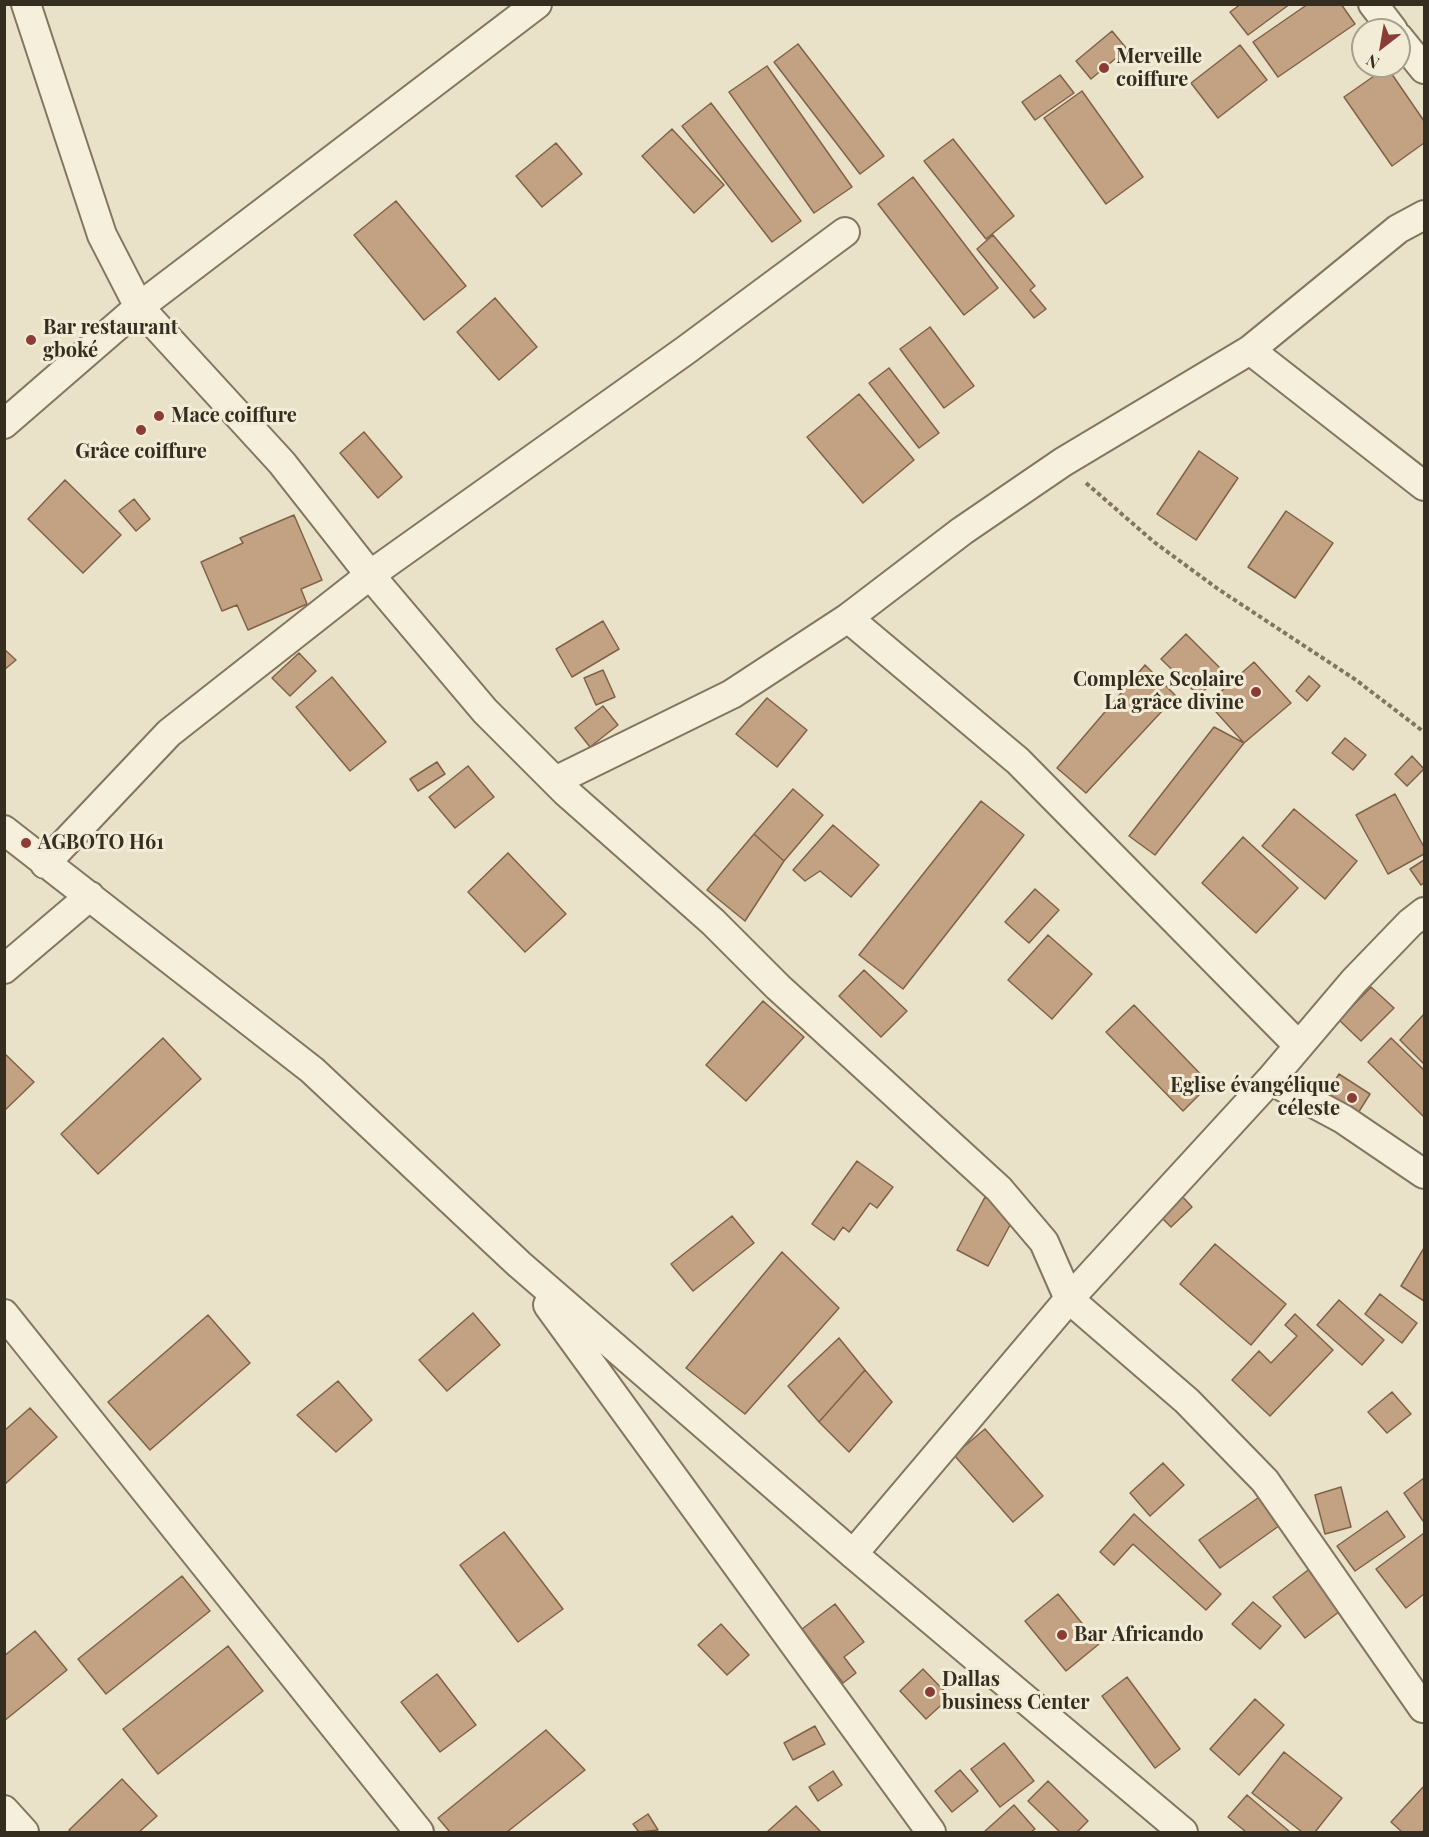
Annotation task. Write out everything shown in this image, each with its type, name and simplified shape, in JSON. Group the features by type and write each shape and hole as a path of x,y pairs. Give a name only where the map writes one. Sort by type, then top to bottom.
{"street":[{"path":"26,4 102,235 139,307 282,464 370,575 485,711 555,781 639,859 712,922 778,987 999,1189 1044,1242 1069,1299 1188,1401 1265,1481 1423,1708"},
{"path":"4,424 139,307 537,4"},
{"path":"1373,4 1384,18"},
{"path":"1411,52 1425,69"},
{"path":"555,781 732,694 849,618 962,531 1063,462 1250,350 1398,229 1425,215"},
{"path":"45,864 169,733 370,575 686,350 845,232"},
{"path":"1250,350 1425,486"},
{"path":"849,618 1018,761 1298,1045"},
{"path":"4,830 312,1070 519,1264 853,1554 1183,1833"},
{"path":"4,969 90,896"},
{"path":"853,1554 1069,1299 1270,1080 1354,981 1410,923 1425,912"},
{"path":"1270,1080 1343,1119 1425,1174"},
{"path":"519,1264 931,1833"},
{"path":"4,1314 419,1833"},
{"path":"4,1810 24,1833"}],"path":[{"path":"1063,462 1154,542 1218,589 1356,680 1425,732"}],"building":[{"path":"1241,4 1290,4 1248,35 1230,12"},
{"path":"1308,4 1341,4 1351,18 1351,27 1278,77 1253,42"},
{"path":"1112,31 1127,49 1091,79 1076,61"},
{"path":"798,44 884,156 860,174 774,62"},
{"path":"1240,45 1267,80 1218,118 1191,83"},
{"path":"767,66 852,187 814,213 729,92"},
{"path":"1060,75 1074,93 1035,120 1022,102"},
{"path":"1371,78 1395,78 1424,121 1424,143 1392,166 1344,97"},
{"path":"1082,91 1143,177 1106,204 1044,118"},
{"path":"711,103 801,221 772,242 682,126"},
{"path":"672,129 724,185 694,213 642,156"},
{"path":"953,139 1014,216 986,239 924,161"},
{"path":"556,143 582,174 542,207 516,176"},
{"path":"913,177 998,288 964,315 878,204"},
{"path":"396,201 466,286 424,320 354,235"},
{"path":"993,235 1035,286 1030,290 1046,309 1034,318 977,249"},
{"path":"495,298 537,347 499,380 457,332"},
{"path":"930,327 974,386 944,408 900,349"},
{"path":"889,368 939,433 919,448 869,383"},
{"path":"859,394 914,460 863,503 807,437"},
{"path":"364,432 402,477 378,498 340,453"},
{"path":"1199,451 1238,478 1196,540 1157,514"},
{"path":"65,480 121,535 83,573 28,519"},
{"path":"134,499 150,519 136,531 119,511"},
{"path":"1286,511 1333,543 1295,598 1248,567"},
{"path":"294,515 322,580 301,589 307,604 248,630 237,605 222,611 201,562 243,543 240,538"},
{"path":"603,621 619,649 572,677 556,649"},
{"path":"1186,634 1223,671 1199,696 1161,659"},
{"path":"4,649 16,660 4,670"},
{"path":"299,653 316,671 290,696 272,678"},
{"path":"1254,662 1291,703 1244,743 1208,703"},
{"path":"1145,665 1176,696 1086,793 1057,768"},
{"path":"603,670 615,697 596,705 584,678"},
{"path":"1309,676 1320,686 1307,701 1296,691"},
{"path":"332,677 386,742 350,771 296,707"},
{"path":"767,698 807,730 777,767 736,734"},
{"path":"603,706 618,725 590,747 575,728"},
{"path":"1214,727 1244,743 1155,855 1129,836"},
{"path":"1345,738 1366,755 1353,770 1332,753"},
{"path":"1412,756 1424,769 1407,786 1395,774"},
{"path":"437,762 445,774 418,791 410,779"},
{"path":"468,766 494,797 455,828 429,797"},
{"path":"793,789 823,815 784,861 754,834"},
{"path":"1395,794 1424,847 1424,854 1388,874 1356,815"},
{"path":"981,801 1024,835 903,989 859,955"},
{"path":"1294,809 1357,861 1325,899 1262,846"},
{"path":"833,825 879,865 851,897 820,871 805,881 793,870"},
{"path":"754,834 784,861 745,921 707,890"},
{"path":"1243,837 1298,888 1256,933 1202,883"},
{"path":"508,853 566,914 525,952 468,892"},
{"path":"1424,860 1424,883 1421,885 1410,869"},
{"path":"1035,889 1059,910 1029,943 1005,922"},
{"path":"1048,935 1092,974 1052,1019 1008,980"},
{"path":"864,970 907,1011 881,1037 839,996"},
{"path":"1371,987 1394,1008 1361,1041 1339,1020"},
{"path":"763,1001 804,1037 746,1101 706,1065"},
{"path":"1134,1005 1210,1084 1183,1111 1106,1032"},
{"path":"1424,1014 1424,1064 1400,1040"},
{"path":"163,1038 201,1079 98,1174 61,1134"},
{"path":"1391,1038 1424,1070 1424,1117 1368,1062"},
{"path":"4,1053 34,1082 4,1111"},
{"path":"1339,1074 1370,1094 1358,1113 1327,1093"},
{"path":"857,1161 893,1187 877,1208 870,1203 849,1232 843,1227 834,1240 812,1224"},
{"path":"1180,1194 1192,1207 1171,1227 1159,1215"},
{"path":"985,1197 1016,1214 988,1266 957,1250"},
{"path":"732,1216 754,1243 693,1291 671,1264"},
{"path":"1215,1244 1286,1304 1251,1345 1180,1284"},
{"path":"1424,1248 1424,1301 1401,1286"},
{"path":"782,1252 839,1308 745,1414 686,1368"},
{"path":"1380,1294 1417,1323 1402,1343 1365,1314"},
{"path":"1339,1300 1384,1340 1362,1365 1317,1325"},
{"path":"473,1313 500,1345 447,1391 419,1360"},
{"path":"1295,1314 1333,1350 1270,1416 1232,1380 1259,1351 1271,1363 1297,1336 1285,1325"},
{"path":"208,1315 250,1363 150,1450 108,1402"},
{"path":"839,1338 865,1370 819,1422 788,1386"},
{"path":"865,1370 892,1402 849,1452 819,1422"},
{"path":"338,1381 372,1420 336,1452 297,1415"},
{"path":"1392,1392 1411,1414 1387,1433 1368,1412"},
{"path":"30,1408 57,1437 4,1485 4,1431"},
{"path":"985,1429 1043,1496 1013,1522 954,1455"},
{"path":"1163,1463 1184,1485 1150,1516 1130,1493"},
{"path":"1424,1478 1424,1520 1423,1521 1404,1493"},
{"path":"1341,1487 1351,1527 1325,1534 1315,1495"},
{"path":"1262,1495 1283,1523 1220,1568 1199,1540"},
{"path":"1387,1511 1405,1537 1355,1571 1337,1546"},
{"path":"1134,1514 1221,1594 1206,1610 1133,1544 1114,1565 1100,1552"},
{"path":"504,1532 563,1609 518,1642 460,1565"},
{"path":"1424,1533 1424,1594 1406,1608 1376,1569"},
{"path":"1312,1567 1344,1608 1305,1638 1273,1597"},
{"path":"182,1576 210,1611 106,1694 78,1659"},
{"path":"1058,1594 1099,1644 1066,1671 1025,1621"},
{"path":"1253,1602 1281,1626 1260,1649 1232,1624"},
{"path":"835,1604 864,1642 844,1657 856,1673 843,1683 802,1629"},
{"path":"721,1624 749,1655 727,1675 698,1645"},
{"path":"35,1631 67,1670 4,1721 4,1656"},
{"path":"228,1646 263,1691 158,1774 123,1729"},
{"path":"923,1669 950,1697 926,1719 900,1691"},
{"path":"437,1674 476,1725 440,1752 401,1702"},
{"path":"1127,1677 1180,1749 1155,1768 1102,1696"},
{"path":"1255,1699 1284,1725 1239,1775 1210,1749"},
{"path":"815,1726 825,1744 793,1760 784,1743"},
{"path":"546,1730 585,1770 507,1832 450,1832 438,1818"},
{"path":"1004,1743 1034,1781 1000,1807 971,1769"},
{"path":"1284,1752 1342,1798 1315,1832 1302,1832 1252,1793"},
{"path":"960,1770 978,1791 952,1812 935,1791"},
{"path":"833,1771 842,1785 818,1801 809,1787"},
{"path":"122,1779 157,1816 139,1832 71,1832 69,1830"},
{"path":"1048,1781 1088,1821 1077,1832 1060,1832 1028,1801"},
{"path":"1424,1786 1424,1830 1422,1832 1402,1832 1391,1822"},
{"path":"1247,1795 1290,1832 1246,1832 1228,1817"},
{"path":"1014,1805 1035,1829 1031,1832 984,1832"},
{"path":"796,1806 821,1832 767,1832"},
{"path":"648,1814 658,1830 639,1832 633,1824"}],"place":[{"name":"Merveille coiffure","path":"1104,68"},
{"name":"Bar restaurant gboké","path":"31,340"},
{"name":"Mace coiffure","path":"159,416"},
{"name":"Grâce coiffure","path":"141,430"},
{"name":"Complexe Scolaire La grâce divine","path":"1256,692"},
{"name":"AGBOTO H61","path":"26,843"},
{"name":"Eglise évangélique céleste","path":"1352,1098"},
{"name":"Bar Africando","path":"1062,1635"},
{"name":"Dallas business Center","path":"930,1692"}]}
